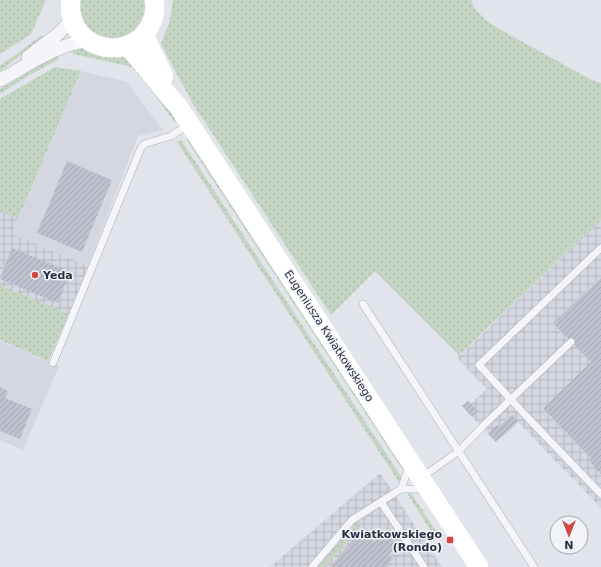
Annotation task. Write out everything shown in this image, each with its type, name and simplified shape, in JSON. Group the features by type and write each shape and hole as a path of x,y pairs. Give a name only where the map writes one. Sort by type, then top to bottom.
{"main road":[{"path":"71,0 72,20 76,28 94,44 107,48 120,48 127,46 137,41 145,34 153,20 154,0"},
{"name":"Eugeniusza Kwiatkowskiego","path":"145,34 150,50 169,84 178,106"},
{"name":"Eugeniusza Kwiatkowskiego","path":"127,46 145,65 161,87 178,106 479,567"}],"street":[{"path":"0,80 56,36 72,20"},
{"path":"0,80 62,46 88,40"}],"lane":[{"path":"52,363 140,150 144,144 171,136 190,124"},
{"path":"601,248 479,365 510,400 601,494"},
{"path":"363,304 466,465 534,567"},
{"path":"312,567 352,520 401,489 424,484 459,452 510,400 571,342"},
{"path":"401,489 408,473 410,462"},
{"path":"381,502 424,567"}],"shaded area":[{"path":"81,71 127,82 163,130 138,136 88,266 12,234"},
{"path":"0,211 18,219 12,234 88,266 69,314 0,285"},
{"path":"601,220 601,508 518,422 496,442 490,436 462,406 468,401 471,403 487,389 457,358"},
{"path":"0,341 59,366 23,450 0,440"},
{"path":"381,474 442,567 270,567 378,475"}],"green space":[{"path":"0,0 46,0 31,34 0,54"},
{"path":"81,0 145,0 143,17 135,29 124,36 112,38 99,35 89,28 82,16"},
{"path":"173,0 471,0 474,8 487,21 592,80 601,83 601,220 459,355 375,271 331,315 193,104 161,44 170,20"},
{"path":"42,35 45,37 0,71 0,66"},
{"path":"71,48 84,50 102,56 131,59 176,119 175,123 132,67 73,54"},
{"path":"58,54 59,56 57,60 26,77 0,94 0,89"},
{"path":"55,67 81,71 18,219 0,211 0,99"},
{"path":"186,139 190,140 404,468 404,472"},
{"path":"181,140 402,478 399,482 177,142"},
{"path":"0,285 69,314 48,361 0,340"},
{"path":"407,493 411,493 438,534 434,536"},
{"path":"360,521 362,524 325,567 318,567 352,528"}],"building":[{"path":"67,161 112,180 82,252 37,233"},
{"name":"Yeda","path":"12,248 70,272 58,303 0,279"},
{"path":"601,278 601,474 589,461 591,458 543,408 591,362 553,323"},
{"path":"0,387 8,391 5,398 32,409 20,439 0,431"},
{"path":"468,401 478,411 472,417 462,406"},
{"path":"512,415 518,422 496,442 488,434 497,425 499,427"},
{"path":"361,531 374,543 383,533 397,545 388,555 393,559 386,567 330,567"}],"place":[{"name":"Yeda","path":"35,275"},
{"name":"Kwiatkowskiego (Rondo)","path":"450,540"}]}
